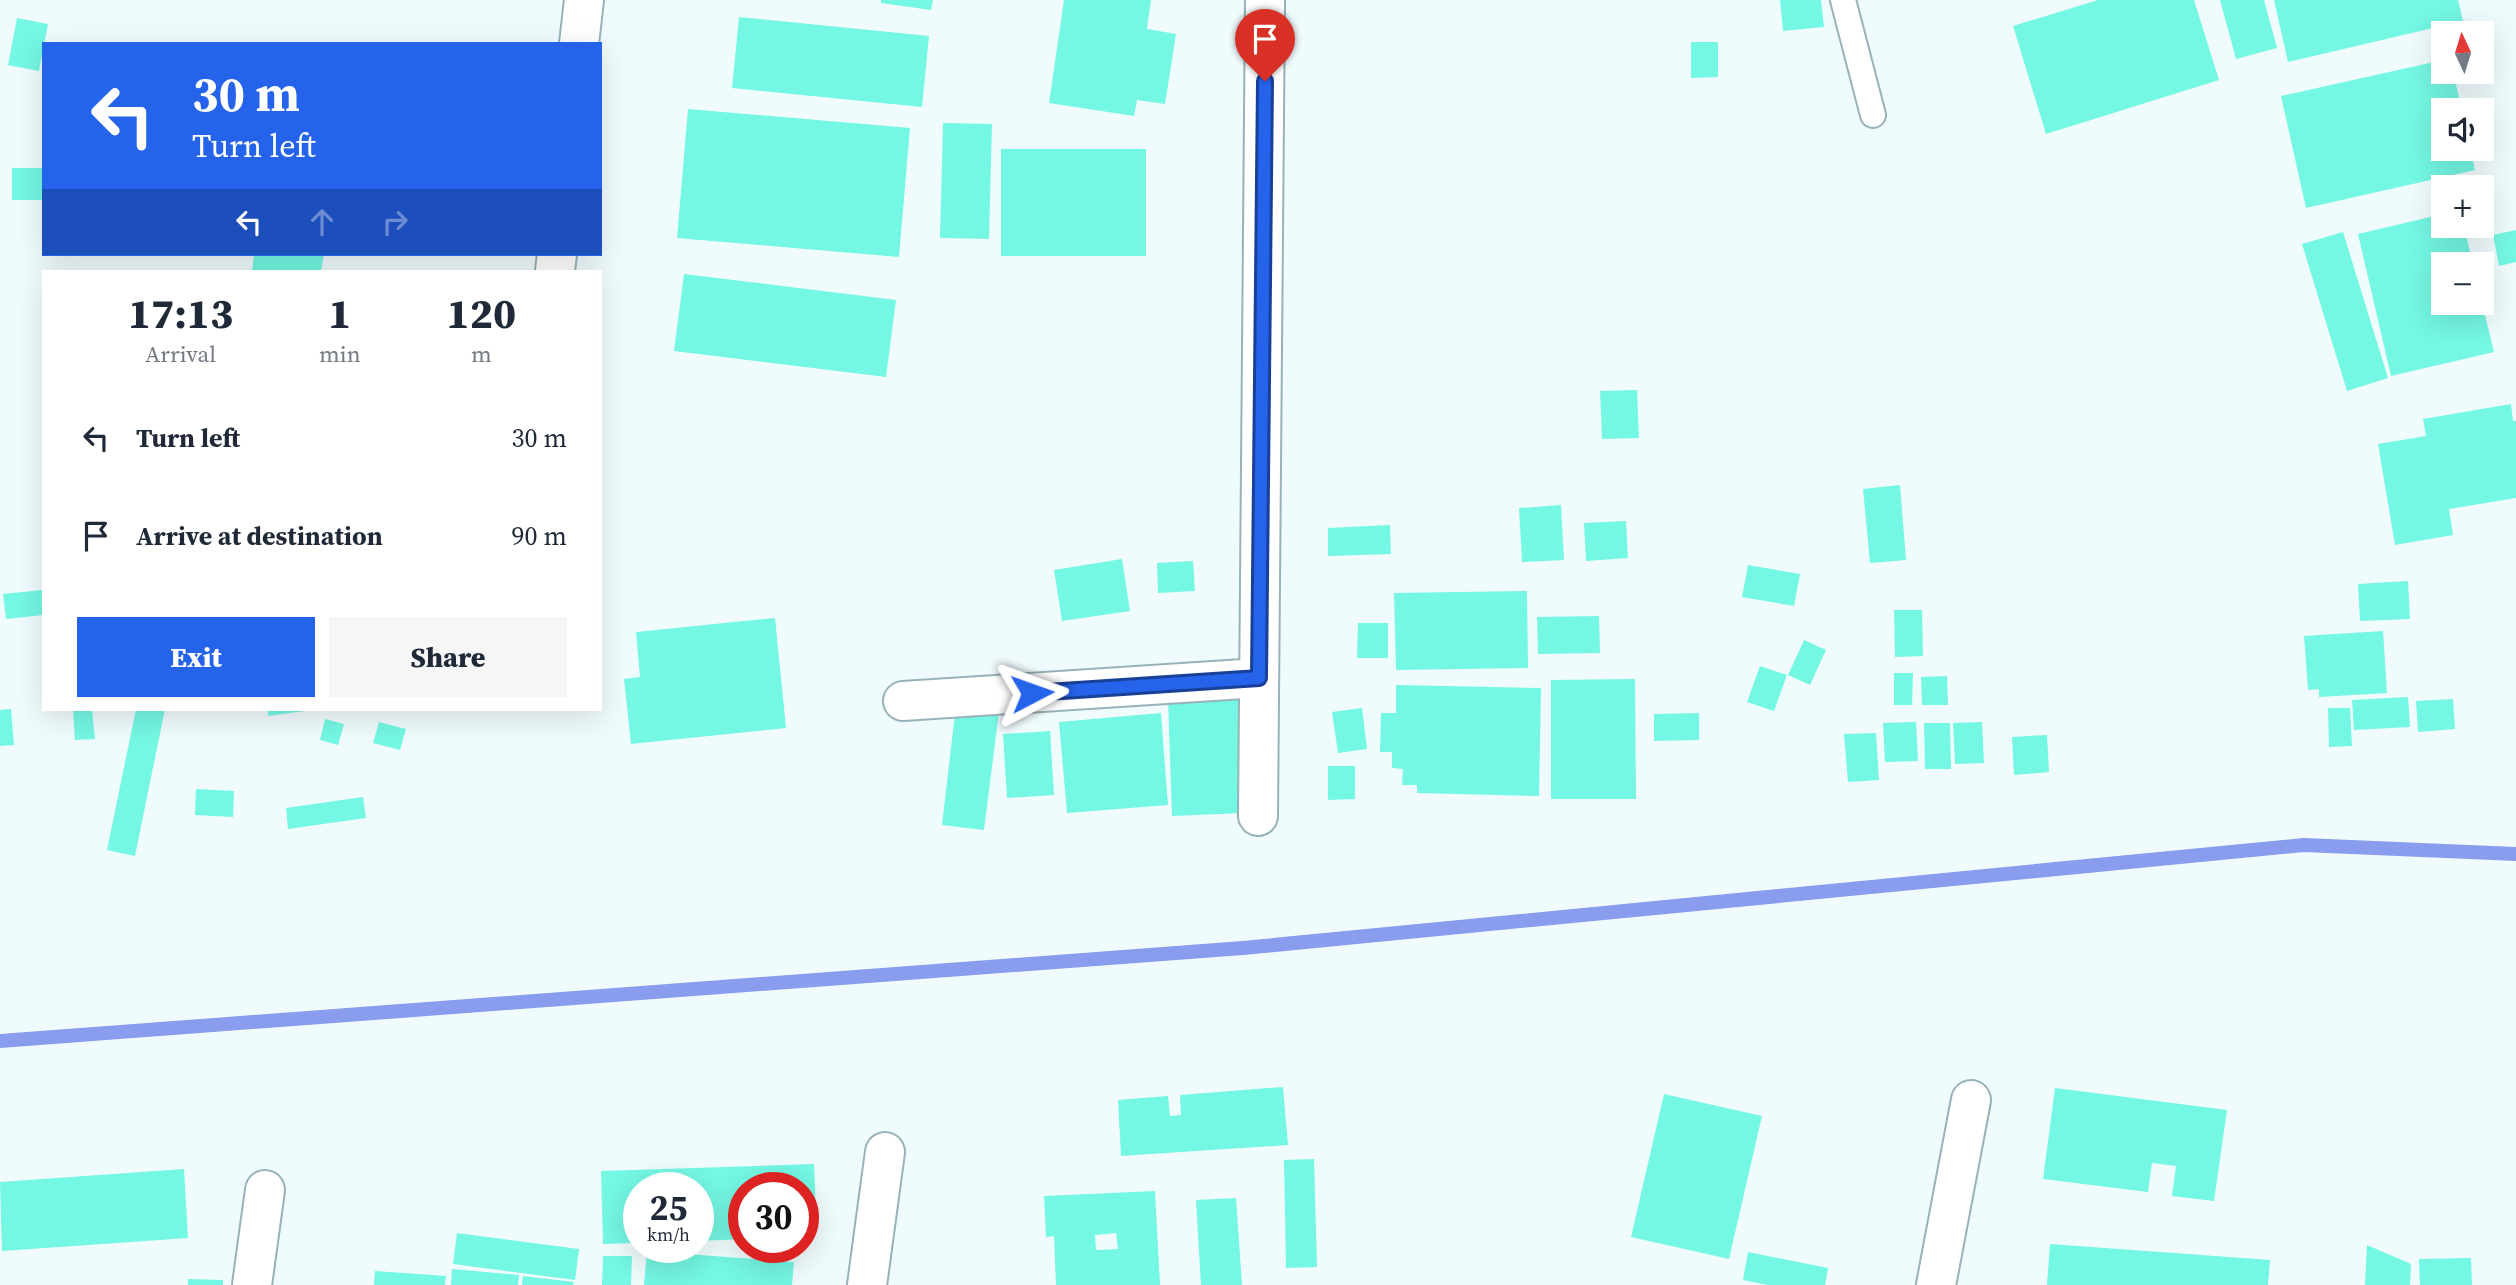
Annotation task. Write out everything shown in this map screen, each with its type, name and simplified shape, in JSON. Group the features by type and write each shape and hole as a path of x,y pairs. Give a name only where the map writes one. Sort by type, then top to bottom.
{"street":[{"path":"579,42 584,0"},
{"path":"1258,816 1265,0"},
{"path":"903,701 1259,678"},
{"path":"1936,1285 1971,1100"},
{"path":"867,1285 885,1152"},
{"path":"252,1285 265,1189"}],"lane":[{"path":"1843,0 1873,115"}],"building":[{"path":"881,0 933,0 931,10 881,3"},
{"path":"1064,0 1151,0 1147,29 1176,34 1165,104 1137,100 1134,116 1049,103"},
{"path":"1780,0 1821,0 1824,27 1783,31"},
{"path":"2098,0 2194,0 2219,80 2046,134 2013,26"},
{"path":"2220,0 2264,0 2277,48 2236,59"},
{"path":"2274,0 2458,0 2463,21 2431,21 2431,28 2288,62"},
{"path":"739,17 929,36 922,107 732,88"},
{"path":"17,18 48,24 45,42 42,42 39,71 8,65"},
{"path":"1691,42 1718,42 1718,77 1691,78"},
{"path":"2431,63 2431,84 2456,84 2459,98 2431,98 2431,161 2473,161 2475,170 2453,175 2431,175 2431,180 2306,208 2281,96"},
{"path":"688,109 910,128 899,257 677,238"},
{"path":"943,123 992,124 989,239 940,238"},
{"path":"1001,149 1146,149 1146,256 1001,256"},
{"path":"12,168 42,168 42,200 12,200"},
{"path":"2431,217 2431,238 2467,238 2470,252 2431,252 2431,315 2485,315 2494,352 2391,376 2358,234"},
{"path":"2516,230 2516,262 2499,266 2494,235"},
{"path":"2343,232 2388,378 2347,391 2302,244"},
{"path":"254,256 324,256 321,270 252,270"},
{"path":"684,274 896,300 886,377 674,351"},
{"path":"1637,390 1639,438 1602,439 1600,391"},
{"path":"2511,404 2513,421 2516,421 2516,498 2449,509 2453,535 2395,545 2378,444 2426,436 2423,419"},
{"path":"1900,485 1906,560 1870,563 1863,489"},
{"path":"1561,505 1564,560 1522,562 1519,508"},
{"path":"1626,521 1628,558 1586,561 1584,523"},
{"path":"1390,525 1391,554 1328,556 1328,528"},
{"path":"1122,559 1130,611 1062,621 1054,570"},
{"path":"1193,561 1195,591 1158,593 1157,563"},
{"path":"1748,565 1800,574 1794,606 1742,597"},
{"path":"2408,581 2410,619 2360,621 2358,584"},
{"path":"42,590 42,615 6,619 3,594"},
{"path":"1527,591 1528,668 1396,670 1394,593"},
{"path":"1894,610 1922,610 1923,656 1895,657"},
{"path":"1599,616 1600,653 1538,654 1537,617"},
{"path":"775,618 786,728 631,744 624,679 640,677 636,632"},
{"path":"1358,623 1388,623 1388,658 1357,658"},
{"path":"2383,631 2387,693 2319,697 2319,689 2308,690 2304,636"},
{"path":"1804,640 1826,650 1810,685 1788,675"},
{"path":"1760,666 1787,675 1774,711 1747,702"},
{"path":"1894,673 1913,673 1912,705 1894,705"},
{"path":"1947,676 1948,705 1922,705 1921,677"},
{"path":"1635,679 1636,799 1551,799 1551,680"},
{"path":"1396,685 1541,688 1539,796 1417,793 1417,785 1402,785 1403,769 1392,768 1392,752 1380,752 1381,713 1396,713"},
{"path":"1238,696 1243,813 1172,816 1168,699"},
{"path":"2408,697 2410,727 2354,730 2352,700"},
{"path":"2453,699 2455,729 2418,732 2416,701"},
{"path":"956,705 999,711 984,830 942,825"},
{"path":"1362,708 1367,749 1338,753 1332,712"},
{"path":"2328,708 2350,708 2352,746 2329,747"},
{"path":"11,709 14,745 0,746 0,710"},
{"path":"73,711 92,711 95,739 75,740"},
{"path":"136,711 165,711 135,856 107,850"},
{"path":"268,711 306,711 268,716"},
{"path":"1161,713 1168,805 1067,813 1059,722"},
{"path":"1699,713 1699,740 1654,741 1654,714"},
{"path":"325,719 344,724 338,745 320,740"},
{"path":"379,722 406,729 400,750 373,743"},
{"path":"1916,722 1918,761 1885,762 1883,723"},
{"path":"1982,722 1984,763 1955,764 1953,723"},
{"path":"1924,723 1950,723 1951,769 1925,769"},
{"path":"1050,731 1054,795 1007,798 1003,734"},
{"path":"1876,733 1879,780 1848,782 1844,734"},
{"path":"2047,735 2049,772 2014,775 2012,737"},
{"path":"1328,766 1355,766 1355,799 1328,800"},
{"path":"196,789 234,791 233,817 195,815"},
{"path":"363,797 366,818 288,829 286,808"},
{"path":"1283,1087 1288,1145 1121,1156 1118,1100 1168,1096 1170,1116 1181,1115 1180,1095"},
{"path":"2055,1088 2227,1110 2214,1201 2172,1196 2176,1166 2152,1163 2148,1192 2043,1179"},
{"path":"1664,1094 1762,1116 1729,1259 1631,1237"},
{"path":"1314,1159 1317,1267 1286,1268 1284,1160"},
{"path":"814,1164 814,1172 728,1172 728,1240 714,1240 714,1172 623,1172 623,1243 603,1244 601,1171"},
{"path":"184,1169 188,1238 2,1251 0,1182"},
{"path":"1155,1191 1160,1285 1056,1285 1054,1236 1046,1237 1044,1196","holes":["1116,1233 1118,1249 1096,1250 1095,1235"]},
{"path":"1236,1198 1242,1285 1201,1285 1196,1200"},
{"path":"457,1233 579,1249 575,1280 453,1264"},
{"path":"2050,1244 2270,1260 2268,1285 2047,1285"},
{"path":"2367,1245 2411,1264 2410,1285 2365,1285"},
{"path":"1748,1252 1828,1268 1825,1285 1768,1285 1743,1280"},
{"path":"603,1256 623,1256 623,1263 632,1263 631,1285 602,1285"},
{"path":"714,1256 728,1257 728,1263 794,1263 792,1285 644,1285 646,1263 714,1263"},
{"path":"2471,1258 2472,1285 2420,1285 2419,1259"},
{"path":"452,1269 519,1275 518,1285 451,1285"},
{"path":"375,1271 446,1276 445,1285 374,1285"},
{"path":"523,1276 574,1282 573,1285 522,1285"},
{"path":"188,1279 223,1280 223,1285 188,1285"}],"waterway":[{"path":"0,1041 1243,948 2304,845 2516,854"}],"route":[{"path":"1032,693 1259,678 1265,81"}]}
